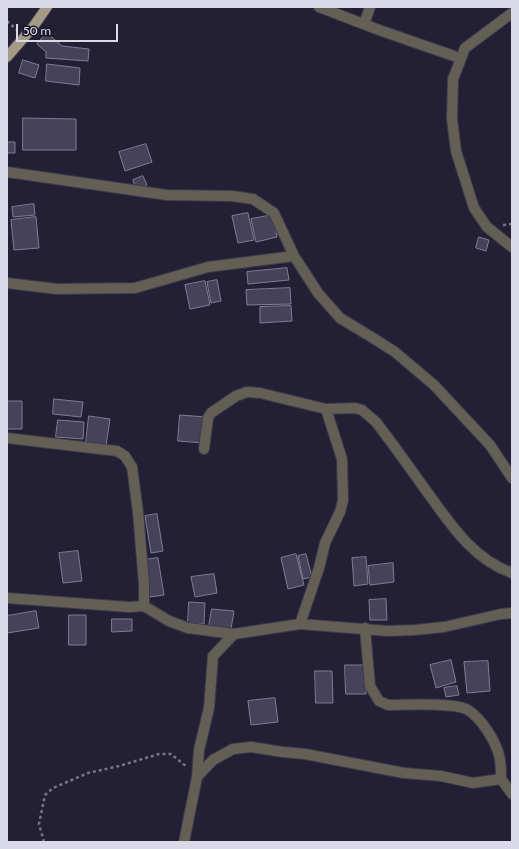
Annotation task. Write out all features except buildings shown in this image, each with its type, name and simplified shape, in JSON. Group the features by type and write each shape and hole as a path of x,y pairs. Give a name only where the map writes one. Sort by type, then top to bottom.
{"main road":[{"path":"7,57 33,27 47,7"}],"street":[{"path":"318,7 454,56"},
{"path":"364,24 370,7"},
{"path":"512,13 465,48 453,79 452,119 456,151 474,208 487,227 512,247"},
{"path":"7,172 167,195 232,196 253,199 274,213 294,256 318,293 340,318 395,352 434,386 490,445 512,478"},
{"path":"7,282 57,288 135,288 208,267 294,256"},
{"path":"204,449 208,418 211,413 236,396 247,392 260,393 326,409 355,408 362,410 376,422 464,541 484,558 512,573"},
{"path":"300,624 319,568 325,543 340,512 343,500 342,459 326,409"},
{"path":"7,438 117,451 125,456 132,467 138,512 144,584 144,606"},
{"path":"7,598 129,607 144,606 169,621 188,628 234,634 300,624 388,631 415,630 444,627 501,614 512,613"},
{"path":"365,628 370,686 379,701 388,705 452,705 468,710 481,722 492,738 499,755 501,779 512,794"},
{"path":"184,842 197,777 199,750 209,708 213,656 234,634"},
{"path":"197,777 213,760 233,749 251,747 305,754 404,773 441,776 473,783 501,779"}],"path":[{"path":"44,842 39,824 45,795 53,788 88,773 119,766 159,754 171,754 197,777"}]}
